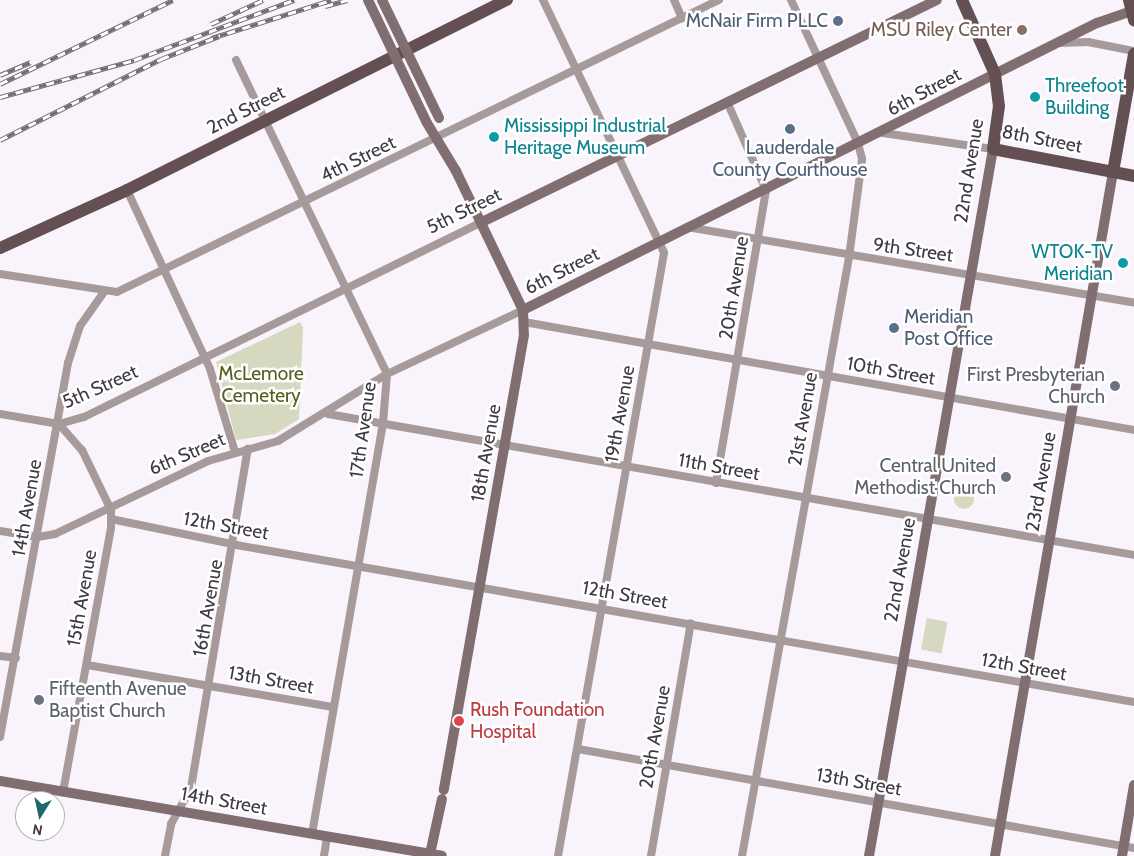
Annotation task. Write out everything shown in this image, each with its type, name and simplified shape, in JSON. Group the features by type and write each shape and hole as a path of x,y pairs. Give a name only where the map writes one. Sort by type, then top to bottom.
{"main road":[{"name":"2nd Street","path":"0,248 126,190 266,122 506,0"},
{"name":"22nd Avenue","path":"962,0 995,74 999,106 993,149"},
{"path":"1129,0 1134,10 1134,20"},
{"name":"23rd Avenue","path":"1113,172 1134,53"},
{"name":"8th Street","path":"993,149 1134,176"}],"street":[{"name":"18th Avenue","path":"368,0 427,123 439,138 482,222 523,310 524,322 505,446 443,794 430,854"},
{"name":"18th Avenue","path":"382,0 439,118 439,138"},
{"name":"19th Avenue","path":"542,0 660,241 664,253 558,856"},
{"path":"674,0 682,18"},
{"name":"4th Street","path":"0,274 104,292 116,292 305,204 719,0"},
{"name":"21st Avenue","path":"742,856 849,257 862,159 858,143 791,0"},
{"name":"5th Street","path":"0,414 59,424 84,417 728,104 819,57 937,0"},
{"name":"6th Street","path":"0,531 38,537 111,510 235,452 278,441 328,414 387,374 523,310 858,143 884,133 1058,43 1134,10"},
{"path":"1058,43 1088,42 1134,53"},
{"name":"17th Avenue","path":"236,60 387,374 383,423 332,707 312,834"},
{"path":"728,104 766,190"},
{"name":"8th Street","path":"884,133 993,149"},
{"name":"22nd Avenue","path":"869,856 993,149"},
{"name":"23rd Avenue","path":"995,856 1113,172"},
{"path":"126,190 204,358 235,452"},
{"name":"20th Avenue","path":"716,483 759,240 766,190"},
{"name":"9th Street","path":"687,227 849,257 970,274 1134,303"},
{"name":"14th Avenue","path":"0,737 73,343 104,292"},
{"name":"10th Street","path":"524,322 1134,430"},
{"name":"11th Street","path":"328,414 1134,555"},
{"name":"15th Avenue","path":"59,424 79,445 111,510 111,519 63,791"},
{"name":"16th Avenue","path":"165,856 170,824 191,788 236,545 248,449"},
{"name":"12th Street","path":"111,519 236,545 357,564 1134,702"},
{"name":"20th Avenue","path":"651,856 691,623"},
{"path":"0,656 16,658"},
{"name":"13th Street","path":"86,665 332,707"},
{"name":"13th Street","path":"578,749 1000,824 1126,850"},
{"name":"14th Street","path":"0,781 63,791"},
{"path":"1126,850 1134,785"},
{"name":"14th Street","path":"65,791 442,856"},
{"path":"324,856 327,836"}],"green space":[{"name":"McLemore Cemetery","path":"300,322 303,327 299,419 275,434 236,440 216,362"},
{"path":"964,489 971,492 974,499 971,506 964,509 957,506 954,499 957,492"},
{"path":"927,618 948,622 942,653 921,649"}],"railway":[{"path":"0,84 173,0"},
{"path":"211,24 263,0"},
{"path":"0,97 134,60 294,0"},
{"path":"212,38 331,0"},
{"path":"325,6 347,0"},
{"path":"0,140 161,59 219,36"},
{"path":"0,75 30,62"}],"place":[{"name":"McNair Firm PLLC","path":"838,21"},
{"name":"MSU Riley Center","path":"1022,30"},
{"name":"Threefoot Building","path":"1035,97"},
{"name":"Lauderdale County Courthouse","path":"790,129"},
{"name":"Mississippi Industrial Heritage Museum","path":"494,137"},
{"name":"WTOK-TV Meridian","path":"1123,263"},
{"name":"Meridian Post Office","path":"894,328"},
{"name":"First Presbyterian Church","path":"1115,386"},
{"name":"Central United Methodist Church","path":"1006,477"},
{"name":"Fifteenth Avenue Baptist Church","path":"39,700"},
{"name":"Rush Foundation Hospital","path":"459,721"}]}
